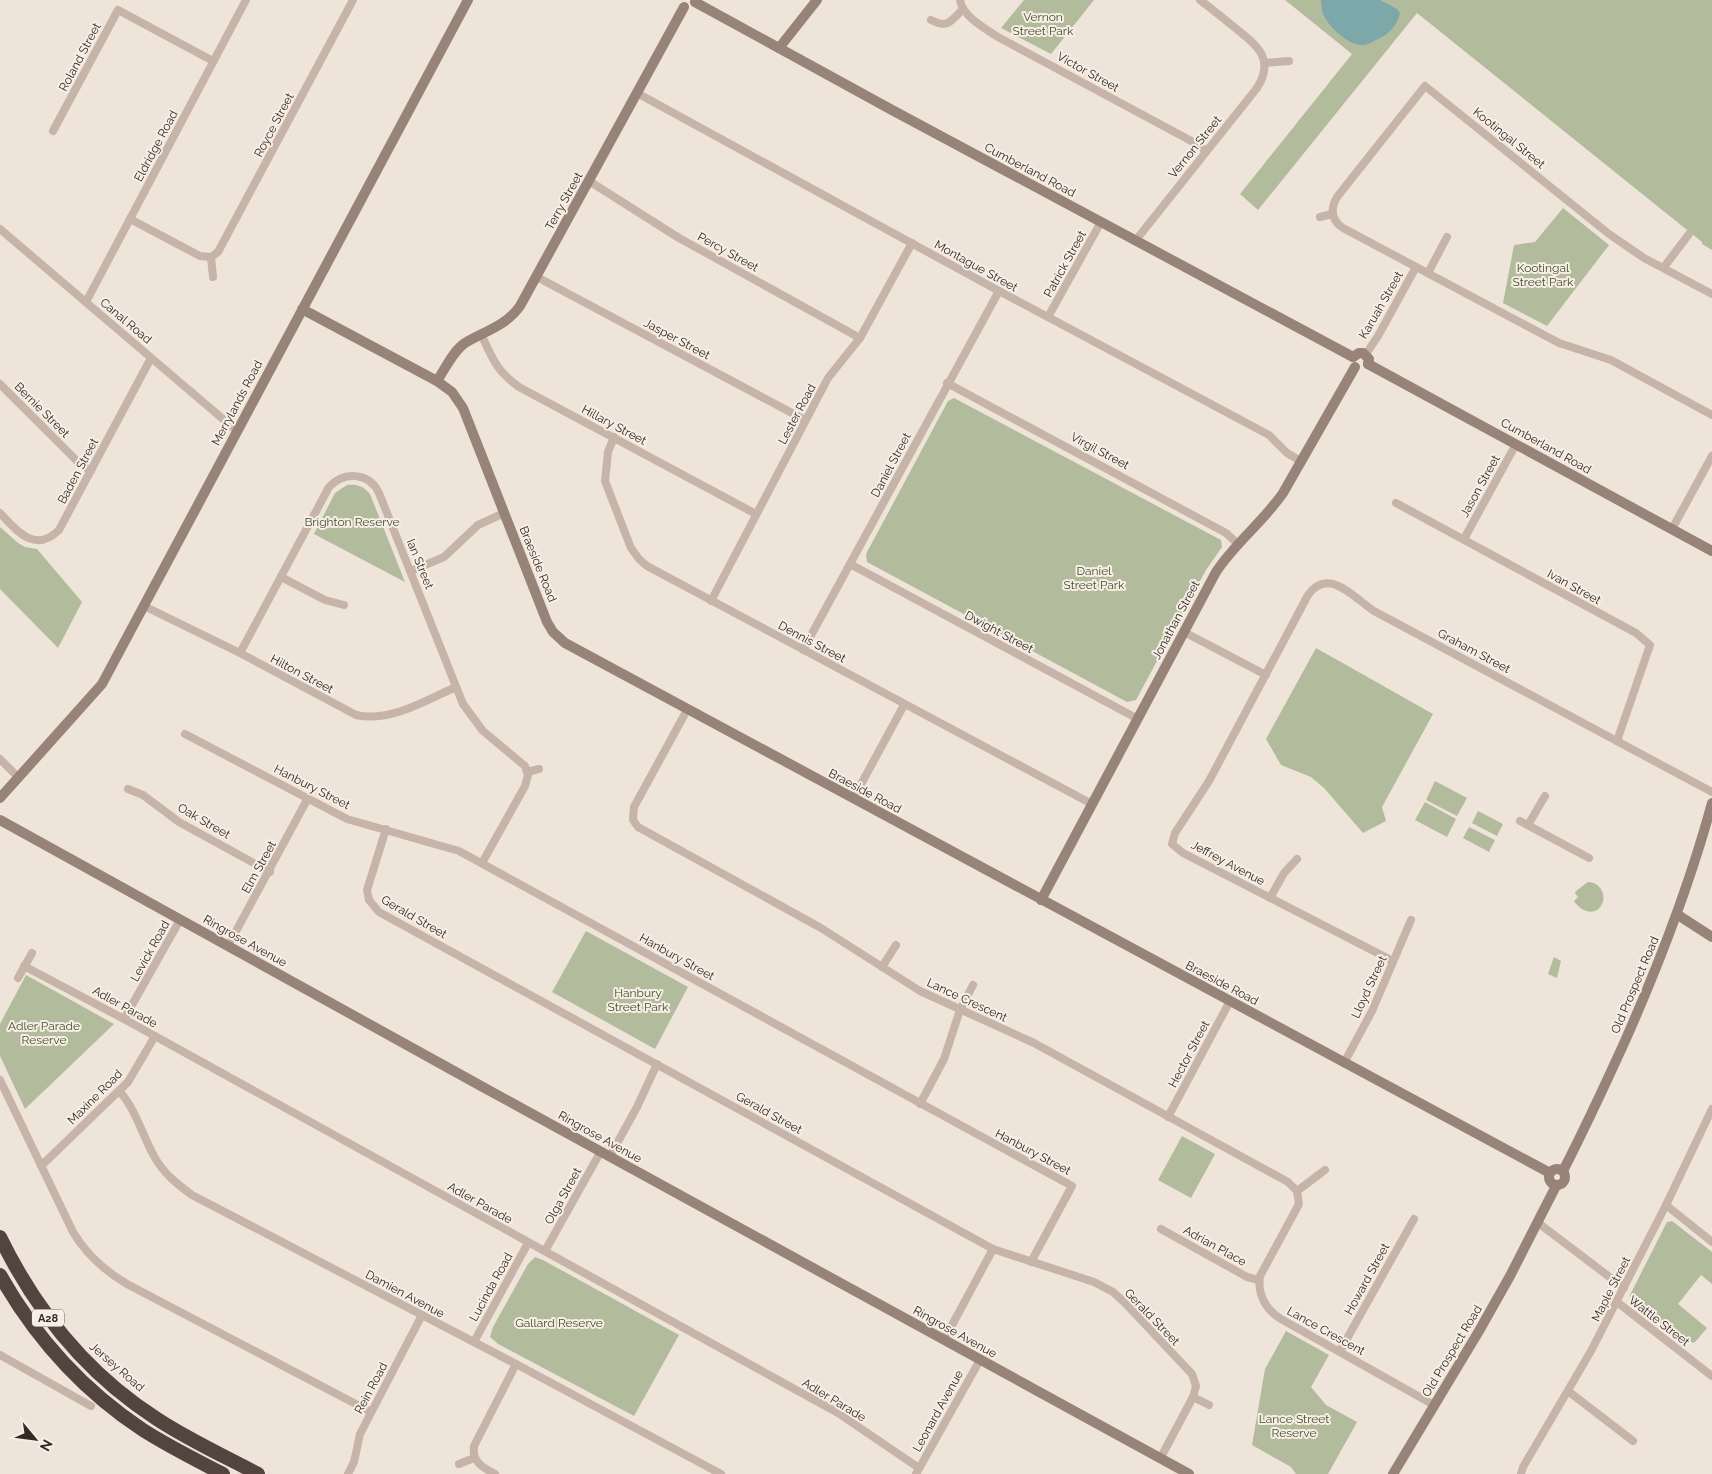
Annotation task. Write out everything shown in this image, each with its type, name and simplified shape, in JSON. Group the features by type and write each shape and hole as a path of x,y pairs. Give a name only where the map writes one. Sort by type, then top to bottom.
{"highway":[{"name":"Jersey Road","path":"0,1237 24,1282 39,1305 63,1337 92,1368 125,1396 156,1418 258,1474"},
{"name":"A28","path":"0,1275 11,1295 36,1331 83,1382 108,1404 144,1430 223,1474"}],"street":[{"name":"Eldridge Road","path":"86,302 246,0"},
{"name":"Royce Street","path":"211,257 221,249 353,0"},
{"name":"Merrylands Road","path":"0,798 102,684 302,309 374,179 468,0"},
{"path":"780,48 818,0"},
{"path":"931,20 941,25 944,24 963,9 960,0"},
{"path":"1200,0 1256,46 1262,53 1264,63 1289,61"},
{"path":"683,3 690,8 695,1"},
{"name":"Cumberland Road","path":"695,1 892,110 1136,240 1354,362"},
{"name":"Terry Street","path":"437,381 460,348 503,324 513,315 537,277 637,93 683,3"},
{"name":"Victor Street","path":"963,9 969,16 998,37 1195,143 1206,151"},
{"name":"Roland Street","path":"52,131 118,10 213,61"},
{"name":"Vernon Street","path":"1136,240 1257,88 1263,76 1264,63"},
{"name":"Kootingal Street","path":"1332,214 1333,204 1337,197 1425,86 1609,234 1644,258 1712,294"},
{"name":"Montague Street","path":"637,93 999,291 1269,435 1287,453 1302,462"},
{"name":"Percy Street","path":"589,181 679,238 860,338"},
{"path":"1320,217 1332,214 1337,223 1343,228 1559,343 1610,360 1712,415"},
{"path":"130,219 200,256 211,257 213,277"},
{"name":"Patrick Street","path":"1048,317 1101,222"},
{"name":"Canal Road","path":"0,229 237,431"},
{"path":"1664,267 1690,234"},
{"path":"1428,273 1447,237"},
{"name":"Lester Road","path":"710,601 805,420 830,376 860,338 912,243"},
{"name":"Karuah Street","path":"1367,359 1416,267"},
{"name":"Jasper Street","path":"537,277 805,420"},
{"name":"Daniel Street","path":"803,650 947,383 999,291"},
{"name":"Braeside Road","path":"302,309 437,381 452,392 460,403 547,622 556,636 573,649 1550,1173"},
{"name":"Hillary Street","path":"482,336 497,367 506,378 519,387 756,514"},
{"path":"1359,352 1367,359 1362,369 1354,362 1359,352"},
{"name":"Baden Street","path":"0,513 25,537 36,540 48,538 55,534 62,526 151,358"},
{"name":"Cumberland Road","path":"1367,359 1516,444 1712,551"},
{"name":"Jonathan Street","path":"1041,900 1216,572 1238,544 1276,502 1302,462 1354,362"},
{"name":"Virgil Street","path":"947,383 1226,533 1238,544"},
{"name":"Bernie Street","path":"0,384 80,464 91,471"},
{"name":"Dennis Street","path":"614,437 608,452 605,481 631,548 647,566 1092,804"},
{"name":"Jason Street","path":"1464,539 1516,444"},
{"path":"1672,529 1712,456"},
{"name":"Ian Street","path":"240,653 327,490 336,481 352,475 365,478 377,489 463,704 480,727 495,742 522,763 527,772"},
{"name":"Ivan Street","path":"1396,503 1636,633 1650,645 1617,741"},
{"path":"411,571 444,557 478,525 504,513"},
{"name":"Dwight Street","path":"850,564 1138,719"},
{"path":"281,577 324,600 344,604"},
{"name":"Graham Street","path":"1266,675 1310,592 1320,584 1329,582 1344,589 1374,610 1712,792"},
{"name":"Hilton Street","path":"144,606 240,653 346,711 366,717 391,714 456,687"},
{"path":"1184,632 1266,675"},
{"name":"Jeffrey Avenue","path":"1266,675 1209,780 1178,827 1172,844 1183,853 1393,961"},
{"path":"853,799 904,705"},
{"name":"Lance Crescent","path":"687,710 634,808 629,821 640,829 822,928 920,991 1034,1043 1288,1182 1297,1191"},
{"name":"Hanbury Street","path":"185,734 347,818 450,847 482,863 1072,1186 1032,1262"},
{"path":"0,759 19,778"},
{"path":"482,863 525,786 528,778 527,772 539,769"},
{"name":"Oak Street","path":"128,789 143,795 179,822 270,872"},
{"path":"1528,825 1545,796"},
{"name":"Elm Street","path":"228,946 270,872 308,798"},
{"name":"Old Prospect Road","path":"1563,1171 1612,1070 1653,978 1678,916 1699,852 1712,803"},
{"name":"Ringrose Avenue","path":"0,820 1189,1474"},
{"path":"1520,821 1589,858"},
{"name":"Gerald Street","path":"386,829 367,890 368,900 376,910 993,1249 1094,1282 1112,1292 1125,1303 1192,1374 1196,1386 1194,1397"},
{"path":"1270,898 1286,870 1297,859"},
{"path":"1678,916 1712,937"},
{"name":"Levick Road","path":"124,1020 180,920"},
{"name":"Lloyd Street","path":"1344,1062 1372,1011 1412,920"},
{"path":"882,967 896,945"},
{"path":"18,978 32,952"},
{"name":"Adler Parade","path":"24,966 155,1036 838,1413 918,1471"},
{"path":"920,1104 944,1059 960,1010 973,984"},
{"name":"Hector Street","path":"1168,1118 1230,1001"},
{"name":"Maxine Road","path":"42,1166 131,1079 155,1036"},
{"name":"Olga Street","path":"545,1251 605,1154 637,1107 657,1064"},
{"path":"0,1080 76,1237 94,1259 113,1276 371,1412"},
{"name":"Damien Avenue","path":"119,1091 128,1101 158,1162 165,1172 192,1195 516,1364 721,1474"},
{"name":"Maple Street","path":"1521,1474 1523,1466 1592,1351 1712,1109"},
{"path":"1555,1169 1563,1171 1566,1175 1564,1182 1556,1186 1550,1181 1550,1173 1555,1169"},
{"path":"1260,1280 1262,1272 1298,1208 1300,1200 1297,1191 1325,1170"},
{"name":"Old Prospect Road","path":"1393,1474 1484,1323 1556,1186"},
{"path":"1666,1205 1712,1242"},
{"name":"Howard Street","path":"1340,1351 1414,1219"},
{"path":"1538,1222 1624,1288"},
{"name":"Adrian Place","path":"1161,1229 1247,1277 1260,1280"},
{"name":"Lucinda Road","path":"474,1342 528,1243"},
{"path":"944,1340 993,1249"},
{"name":"Lance Crescent","path":"1260,1280 1262,1299 1270,1311 1281,1319 1434,1405"},
{"name":"Wattle Street","path":"1617,1302 1712,1376"},
{"name":"Rein Road","path":"348,1474 354,1462 358,1437 422,1315"},
{"path":"0,1356 91,1406"},
{"name":"Leonard Avenue","path":"918,1471 980,1360"},
{"path":"495,1474 480,1466 474,1458 473,1449 516,1364"},
{"path":"1568,1391 1633,1441"},
{"path":"1160,1458 1194,1397 1209,1405"},
{"path":"459,1464 474,1458"}],"green space":[{"name":"Vernon Street Park","path":"1024,0 1094,0 1051,54 1001,28"},
{"path":"1285,0 1712,0 1712,250 1702,244 1702,242 1417,13 1258,210 1240,194 1352,54"},
{"name":"Kootingal Street Park","path":"1563,208 1609,245 1547,326 1503,303 1514,245 1535,242"},
{"name":"Daniel Street Park","path":"954,398 1221,540 1222,547 1206,570 1136,700 1127,702 867,562 866,554 948,401"},
{"name":"Brighton Reserve","path":"347,485 360,486 370,494 405,582 314,534 335,493"},
{"path":"0,527 18,543 25,547 37,549 82,602 58,648 0,589"},
{"path":"1316,648 1433,714 1382,807 1386,821 1363,833 1324,788 1311,777 1281,765 1266,739"},
{"path":"1435,781 1467,798 1457,816 1426,800"},
{"path":"1425,802 1456,819 1447,837 1415,820"},
{"path":"1478,811 1503,824 1497,836 1472,823"},
{"path":"1469,827 1495,840 1489,852 1463,838"},
{"path":"1588,882 1596,884 1602,890 1604,898 1601,906 1591,912 1579,907 1574,901 1578,897 1575,893 1576,891"},
{"name":"Hanbury Street Park","path":"586,931 688,987 655,1049 552,992"},
{"path":"1554,957 1561,961 1557,978 1548,974"},
{"name":"Adler Parade Reserve","path":"26,975 114,1024 25,1109 0,1056 0,1024"},
{"path":"1182,1136 1215,1154 1191,1198 1158,1180"},
{"path":"1672,1221 1712,1252 1712,1284 1701,1275 1678,1304 1707,1328 1693,1343 1665,1321 1662,1325 1631,1300 1630,1295 1667,1222"},
{"name":"Gallard Reserve","path":"535,1257 679,1335 634,1416 498,1344 490,1337 493,1327 528,1264"},
{"name":"Lance Street Reserve","path":"1286,1331 1329,1355 1311,1387 1326,1405 1357,1422 1328,1474 1296,1474 1291,1467 1252,1445 1265,1369"}],"water":[{"path":"1321,0 1380,0 1397,9 1400,13 1395,26 1386,35 1367,44 1358,45 1346,39 1331,26 1323,14"}]}
